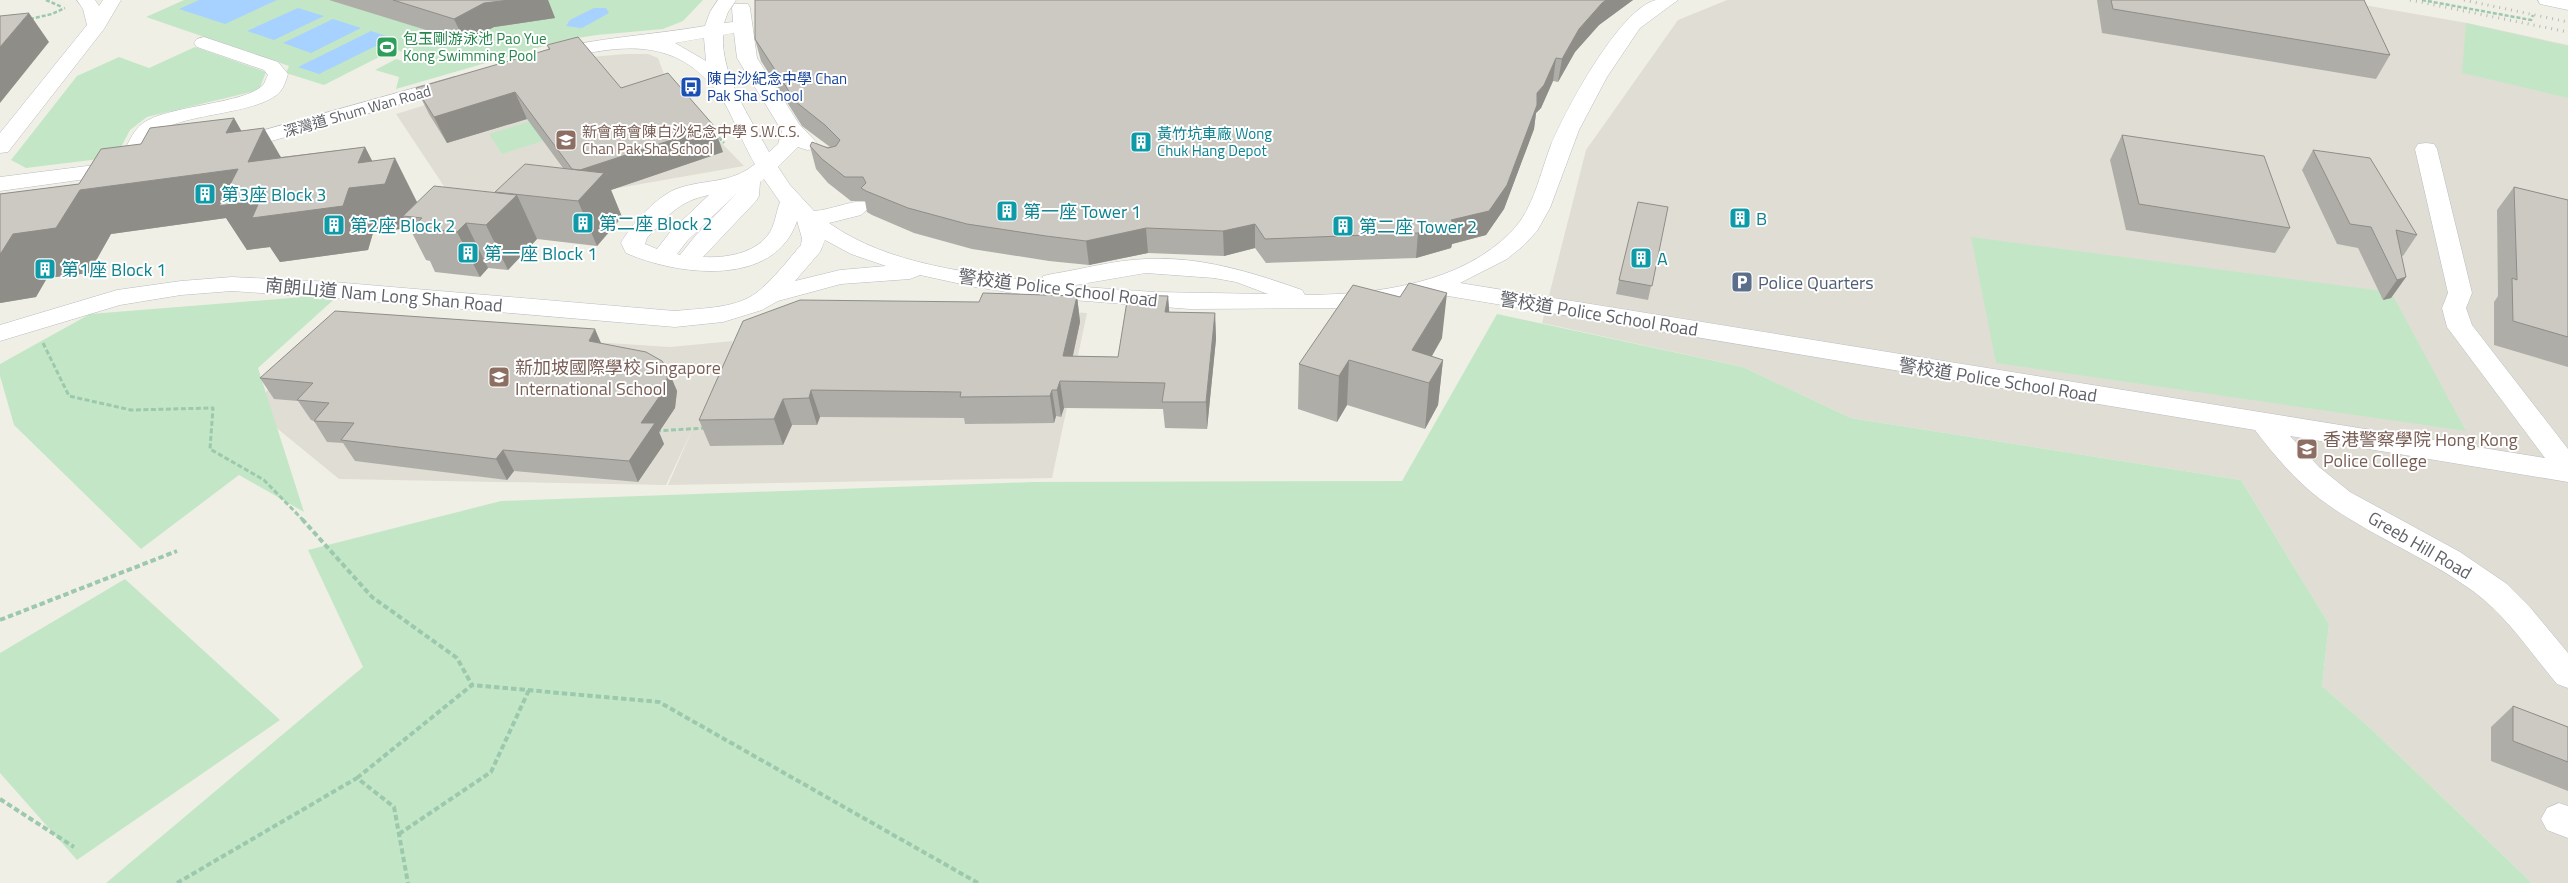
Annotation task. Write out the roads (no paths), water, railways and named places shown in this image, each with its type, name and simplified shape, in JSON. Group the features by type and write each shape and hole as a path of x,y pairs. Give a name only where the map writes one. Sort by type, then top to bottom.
{"street":[{"path":"86,0 92,9 97,25"},
{"path":"0,147 97,25 112,0"},
{"path":"712,31 715,17 727,0"},
{"path":"736,0 743,11 742,26 747,58 793,131 820,155"},
{"name":"警校道 Police School Road","path":"926,271 1011,286 1086,295 1198,302 1322,302 1383,297 1429,286 1479,265 1506,248 1522,234 1537,213 1572,118 1587,90 1630,28 1643,16 1669,0"},
{"path":"2547,0 2568,4"},
{"path":"532,60 596,45 646,42 742,26"},
{"name":"南朗山道 Nam Long Shan Road","path":"712,31 724,88 749,177 841,239 893,261 926,271"},
{"name":"南朗山道 Nam Long Shan Road","path":"646,42 681,50 694,59 724,88"},
{"path":"128,167 142,136 157,124 258,97 272,88 278,74 271,66 204,43"},
{"name":"深灣道 Shum Wan Road","path":"216,151 475,77"},
{"path":"652,255 680,236 749,177 788,147 793,131"},
{"path":"2426,149 2460,293 2454,308 2460,327 2568,471"},
{"path":"0,184 153,163"},
{"path":"652,255 654,238 708,189 749,177"},
{"path":"688,262 704,240 748,196 749,177"},
{"path":"652,255 688,262 732,263 757,256 779,238 799,210 829,217 846,214 859,207"},
{"name":"南朗山道 Nam Long Shan Road","path":"769,296 812,247 814,238 799,210"},
{"path":"1011,286 1052,282 1130,268 1156,267 1214,270 1241,276 1280,292 1322,302"},
{"name":"南朗山道 Nam Long Shan Road","path":"0,333 117,298 181,288 232,284 333,290 676,319 723,314 753,305 769,296 840,277 926,271"},
{"name":"警校道 Police School Road","path":"1429,286 2265,424 2568,471"},
{"name":"Greeb Hill Road","path":"2265,424 2290,455 2339,499 2448,559 2486,584 2520,615 2540,643 2568,676"}],"water":[{"path":"199,0 277,0 225,24 179,9"},
{"path":"298,8 324,16 274,40 247,31"},
{"path":"594,8 606,8 609,13 582,28 566,26 570,20"},
{"path":"333,19 361,28 311,53 283,43"},
{"path":"371,31 392,38 319,74 298,67"}],"railway":[{"path":"2410,0 2568,32"},
{"path":"2464,0 2568,22"}],"place":[{"name":"包玉剛游泳池 Pao Yue Kong Swimming Pool","path":"387,47"},
{"name":"陳白沙紀念中學 Chan Pak Sha School","path":"691,87"},
{"name":"新會商會陳白沙紀念中學 S.W.C.S. Chan Pak Sha School","path":"566,140"},
{"name":"黃竹坑車廠 Wong Chuk Hang Depot","path":"1141,142"},
{"name":"第3座 Block 3","path":"205,194"},
{"name":"第一座 Tower 1","path":"1007,211"},
{"name":"B","path":"1740,218"},
{"name":"第二座 Block 2","path":"583,223"},
{"name":"第2座 Block 2","path":"334,225"},
{"name":"第二座 Tower 2","path":"1343,226"},
{"name":"第一座 Block 1","path":"468,253"},
{"name":"A","path":"1641,258"},
{"name":"第1座 Block 1","path":"45,269"},
{"name":"Police Quarters","path":"1742,282"},
{"name":"新加坡國際學校 Singapore International School","path":"499,377"},
{"name":"香港警察學院 Hong Kong Police College","path":"2307,449"}]}
